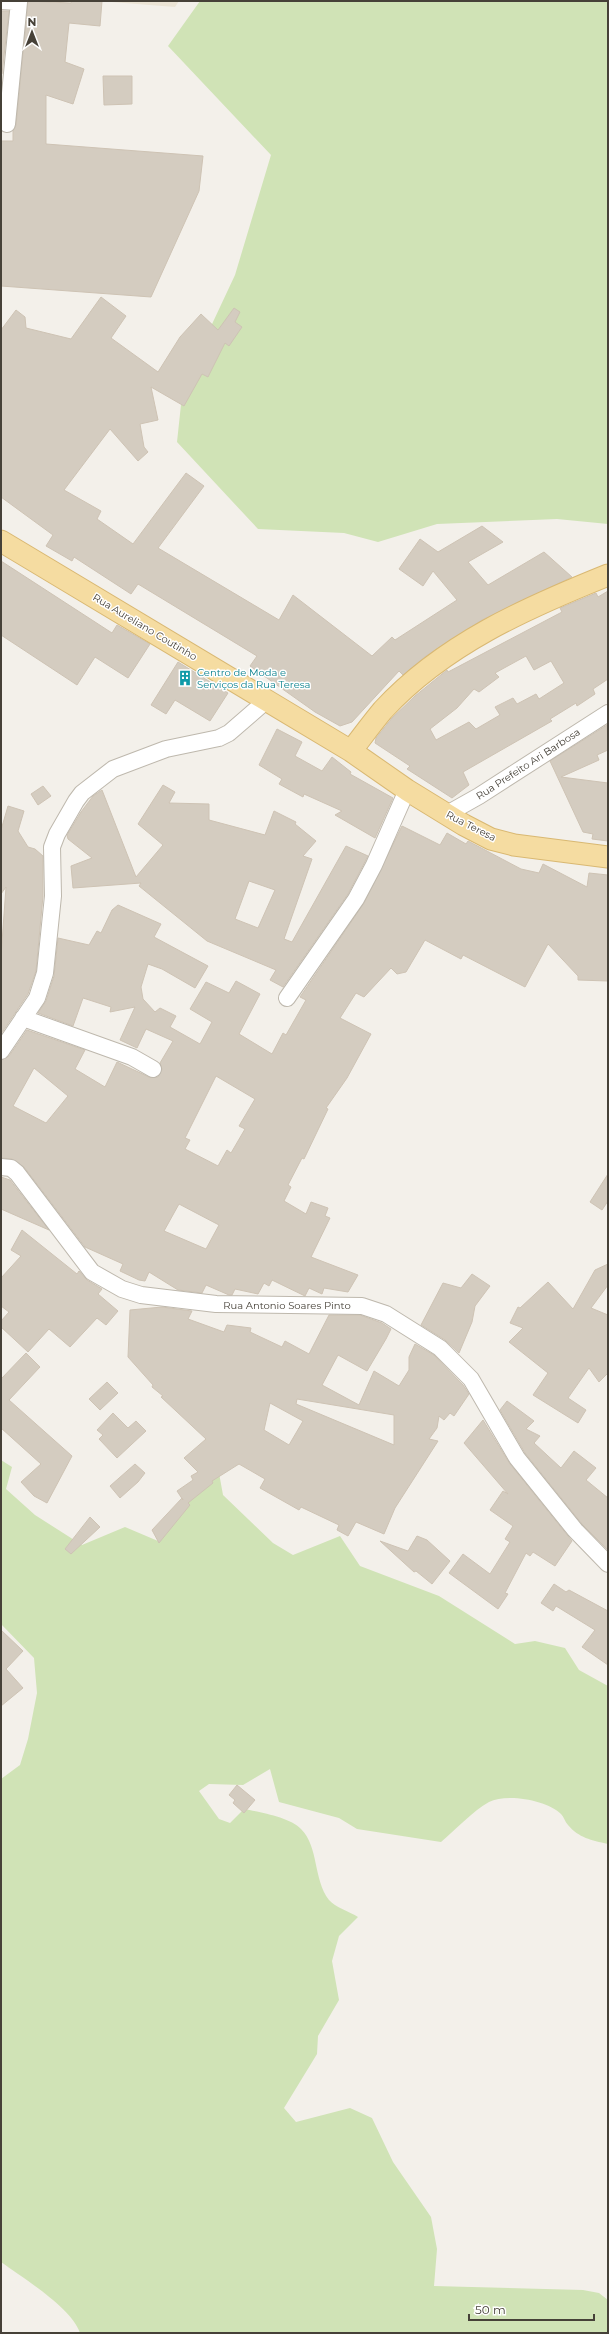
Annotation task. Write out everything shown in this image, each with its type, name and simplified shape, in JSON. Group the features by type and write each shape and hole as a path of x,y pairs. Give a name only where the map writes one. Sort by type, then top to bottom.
{"main road":[{"name":"Rua Aureliano Coutinho","path":"1,541 351,751"},
{"path":"351,751 383,710 430,667 492,626 542,601 608,575"},
{"name":"Rua Teresa","path":"351,751 407,790 491,839 514,845 608,857"}],"street":[{"path":"1,1 19,2 7,124"},
{"path":"1,1051 37,998 45,972 53,896 52,846 57,834 79,797 113,769 166,749 219,738 229,733 267,700"},
{"name":"Rua Prefeito Ari Barbosa","path":"447,814 479,796 608,713"},
{"path":"287,998 356,899 374,865 407,790"},
{"path":"23,1018 132,1056 153,1069"},
{"name":"Rua Antonio Soares Pinto","path":"1,1167 11,1168 17,1173 92,1272 122,1289 141,1295 216,1304 362,1306 386,1314 440,1348 471,1379 517,1458 575,1530 608,1564"}],"shaded area":[{"path":"99,1 179,1 175,7"}],"green space":[{"path":"200,1 608,1 608,524 557,519 437,524 378,542 344,533 258,529 177,442 183,386 235,275 271,155 168,46"},
{"path":"1,1460 12,1467 6,1489 35,1515 82,1545 125,1527 158,1541 194,1494 219,1473 223,1495 273,1543 293,1555 340,1536 360,1566 439,1596 515,1644 535,1641 565,1648 579,1670 608,1686 608,1844 581,1836 567,1824 561,1814 555,1809 526,1799 506,1798 489,1802 470,1815 441,1842 357,1829 339,1818 279,1802 270,1769 243,1785 209,1784 199,1791 219,1819 230,1823 244,1809 282,1818 296,1825 307,1836 311,1845 320,1883 329,1900 358,1917 339,1936 332,1961 339,2000 318,2036 317,2054 284,2108 296,2122 350,2108 372,2118 393,2162 431,2217 437,2249 434,2286 583,2290 599,2293 608,2300 608,2333 80,2333 75,2323 46,2294 1,2262 1,1779 20,1765 28,1739 37,1693 34,1658 1,1624"}],"building":[{"path":"28,1 71,3 72,1 102,1 100,26 69,23 65,62 84,69 73,104 46,95 46,144 203,156 199,191 151,297 1,286 1,141 13,141 13,131 16,125"},
{"path":"1,11 9,11 2,74 1,74"},
{"path":"103,76 132,76 132,104 104,105"},
{"path":"101,297 126,316 111,338 158,372 180,337 201,314 218,330 234,308 240,312 235,322 242,327 229,346 225,343 208,377 202,374 184,406 151,387 158,420 140,424 144,447 148,452 138,461 110,429 64,490 101,511 97,519 133,544 186,473 204,486 158,548 279,620 293,595 372,656 392,637 395,640 457,600 433,571 423,586 399,569 420,539 438,552 482,526 503,542 468,562 488,585 544,552 572,577 482,620 426,656 403,675 399,671 352,722 340,726 315,712 250,666 257,656 138,584 131,594 74,557 72,561 46,546 53,535 1,497 1,330 16,310 25,317 26,328 71,339"},
{"path":"1,561 112,633 117,625 150,644 128,678 95,657 77,685 1,635"},
{"path":"608,591 608,679 593,689 595,694 577,706 576,703 550,719 552,721 463,772 469,785 452,798 407,769 410,766 375,743 376,738 392,718 415,696 447,670 448,672 562,612 560,608 596,593 598,597","holes":["526,656 534,670 551,661 564,683 539,699 536,694 517,704 513,698 495,707 500,715 476,729 469,722 436,740 430,729 457,708 474,689 479,692 499,677 495,673"]},
{"name":"Centro de Moda e Serviços da Rua Teresa","path":"178,662 228,693 210,721 175,700 166,714 151,705"},
{"path":"607,725 608,750 597,755 599,760 561,777 608,783 608,841 592,839 593,834 583,832 550,761"},
{"path":"277,729 302,742 295,756 322,771 332,757 351,772 350,774 393,798 375,838 335,815 342,811 304,794 303,797 279,784 282,779 259,765"},
{"path":"163,785 175,792 169,803 209,804 209,820 265,835 274,811 296,822 295,824 316,841 303,856 312,859 284,939 292,942 346,846 368,856 348,894 283,987 270,980 276,970 207,941 139,886 141,883 73,888 71,866 92,858 68,839 67,835 93,796 102,790 136,877 163,845 138,824","holes":["249,881 275,890 258,928 235,919"]},
{"path":"43,786 51,796 38,805 31,794"},
{"path":"8,806 24,811 18,831 28,847 35,849 43,856 43,896 36,971 28,994 1,1034 1,956 6,887 1,894 1,830"},
{"path":"402,826 440,845 447,833 466,844 468,841 521,869 539,873 543,864 587,887 589,873 608,875 608,981 578,980 578,976 548,944 525,987 463,955 461,959 425,940 406,972 397,974 391,968 364,997 356,993 340,1018 371,1034 347,1078 326,1108 328,1109 304,1159 302,1158 288,1185 291,1187 284,1201 306,1214 311,1202 328,1208 325,1216 330,1218 311,1257 358,1275 348,1292 324,1288 322,1294 309,1288 305,1296 272,1280 269,1286 264,1283 258,1294 235,1289 232,1295 229,1295 206,1285 202,1293 178,1290 149,1272 145,1281 139,1280 120,1271 123,1264 85,1247 24,1167 12,1159 1,1158 1,1060 9,1056 27,1030 85,1050 75,1069 105,1087 117,1062 149,1077 158,1077 162,1069 160,1063 173,1041 146,1029 137,1048 120,1040 135,1007 110,1012 111,1007 83,998 73,1026 38,1013 46,1001 54,976 58,938 89,945 97,931 101,933 112,910 118,905 161,924 154,937 208,966 195,988 162,969 148,964 141,987 143,999 155,1012 160,1008 176,1016 170,1027 200,1044 212,1022 190,1009 206,982 229,993 236,981 260,994 239,1034 272,1054 283,1033 286,1035 306,1000 300,997 364,903","holes":["34,1068 68,1096 46,1123 13,1106","216,1076 255,1099 239,1126 245,1129 231,1153 227,1150 218,1166 185,1149 190,1140 185,1138","179,1204 219,1225 206,1249 164,1231"]},
{"path":"608,1174 608,1201 602,1210 590,1202"},
{"path":"1,1177 10,1180 49,1230 1,1209"},
{"path":"22,1230 77,1274 79,1271 87,1280 102,1289 98,1294 118,1311 106,1325 97,1318 70,1347 49,1329 28,1352 1,1327 1,1321 9,1312 1,1306 1,1278 21,1256 11,1250"},
{"path":"608,1264 608,1285 591,1308 608,1315 608,1373 599,1382 589,1368 568,1398 586,1410 578,1423 533,1395 548,1373 509,1342 523,1328 510,1323 518,1307 520,1308 548,1282 573,1309 595,1270"},
{"path":"472,1274 490,1286 475,1306 472,1322 459,1353 445,1340 421,1325 443,1283 461,1288"},
{"path":"162,1307 192,1311 188,1319 224,1332 227,1325 251,1328 250,1332 282,1347 285,1341 309,1354 329,1315 360,1315 382,1323 391,1329 386,1339 367,1371 338,1355 322,1385 359,1405 374,1371 399,1386 409,1370 409,1357 415,1344 434,1355 463,1385 469,1394 454,1416 450,1413 444,1420 439,1416 437,1428 429,1439 438,1441 395,1508 384,1534 356,1522 348,1536 337,1530 339,1525 301,1507 299,1510 260,1488 265,1479 239,1464 212,1481 213,1483 188,1503 190,1505 159,1543 152,1530 182,1498 177,1491 193,1480 191,1476 198,1472 184,1458 206,1439 161,1397 163,1396 152,1387 153,1385 128,1357 130,1310","holes":["297,1399 394,1415 394,1445 296,1404","270,1403 303,1421 289,1445 264,1430"]},
{"path":"26,1353 40,1367 9,1400 72,1456 47,1503 34,1496 21,1482 41,1464 1,1428 1,1379"},
{"path":"107,1382 118,1393 100,1410 89,1399"},
{"path":"507,1401 534,1421 526,1429 540,1436 534,1443 561,1468 574,1451 596,1468 586,1480 608,1498 608,1550 582,1524 525,1453 500,1410"},
{"path":"113,1413 128,1428 136,1421 146,1431 117,1458 99,1439 103,1435 97,1430"},
{"path":"483,1420 510,1464 572,1541 555,1566 533,1552 530,1556 526,1553 505,1593 508,1594 498,1609 449,1573 463,1554 490,1574 510,1542 505,1539 513,1526 490,1510 503,1491 508,1494 464,1443"},
{"path":"135,1464 145,1473 138,1482 120,1498 110,1486"},
{"path":"90,1517 100,1527 71,1554 65,1549"},
{"path":"417,1536 427,1540 450,1561 432,1584 416,1571 414,1572 380,1541 408,1551"},
{"path":"554,1584 566,1592 569,1590 608,1611 608,1665 582,1647 595,1630 556,1606 553,1611 541,1603"},
{"path":"1,1630 23,1651 6,1669 23,1688 1,1706"},
{"path":"237,1785 255,1800 244,1813 233,1803 235,1800 229,1795"}],"place":[{"name":"Centro de Moda e Serviços da Rua Teresa","path":"185,678"}]}
